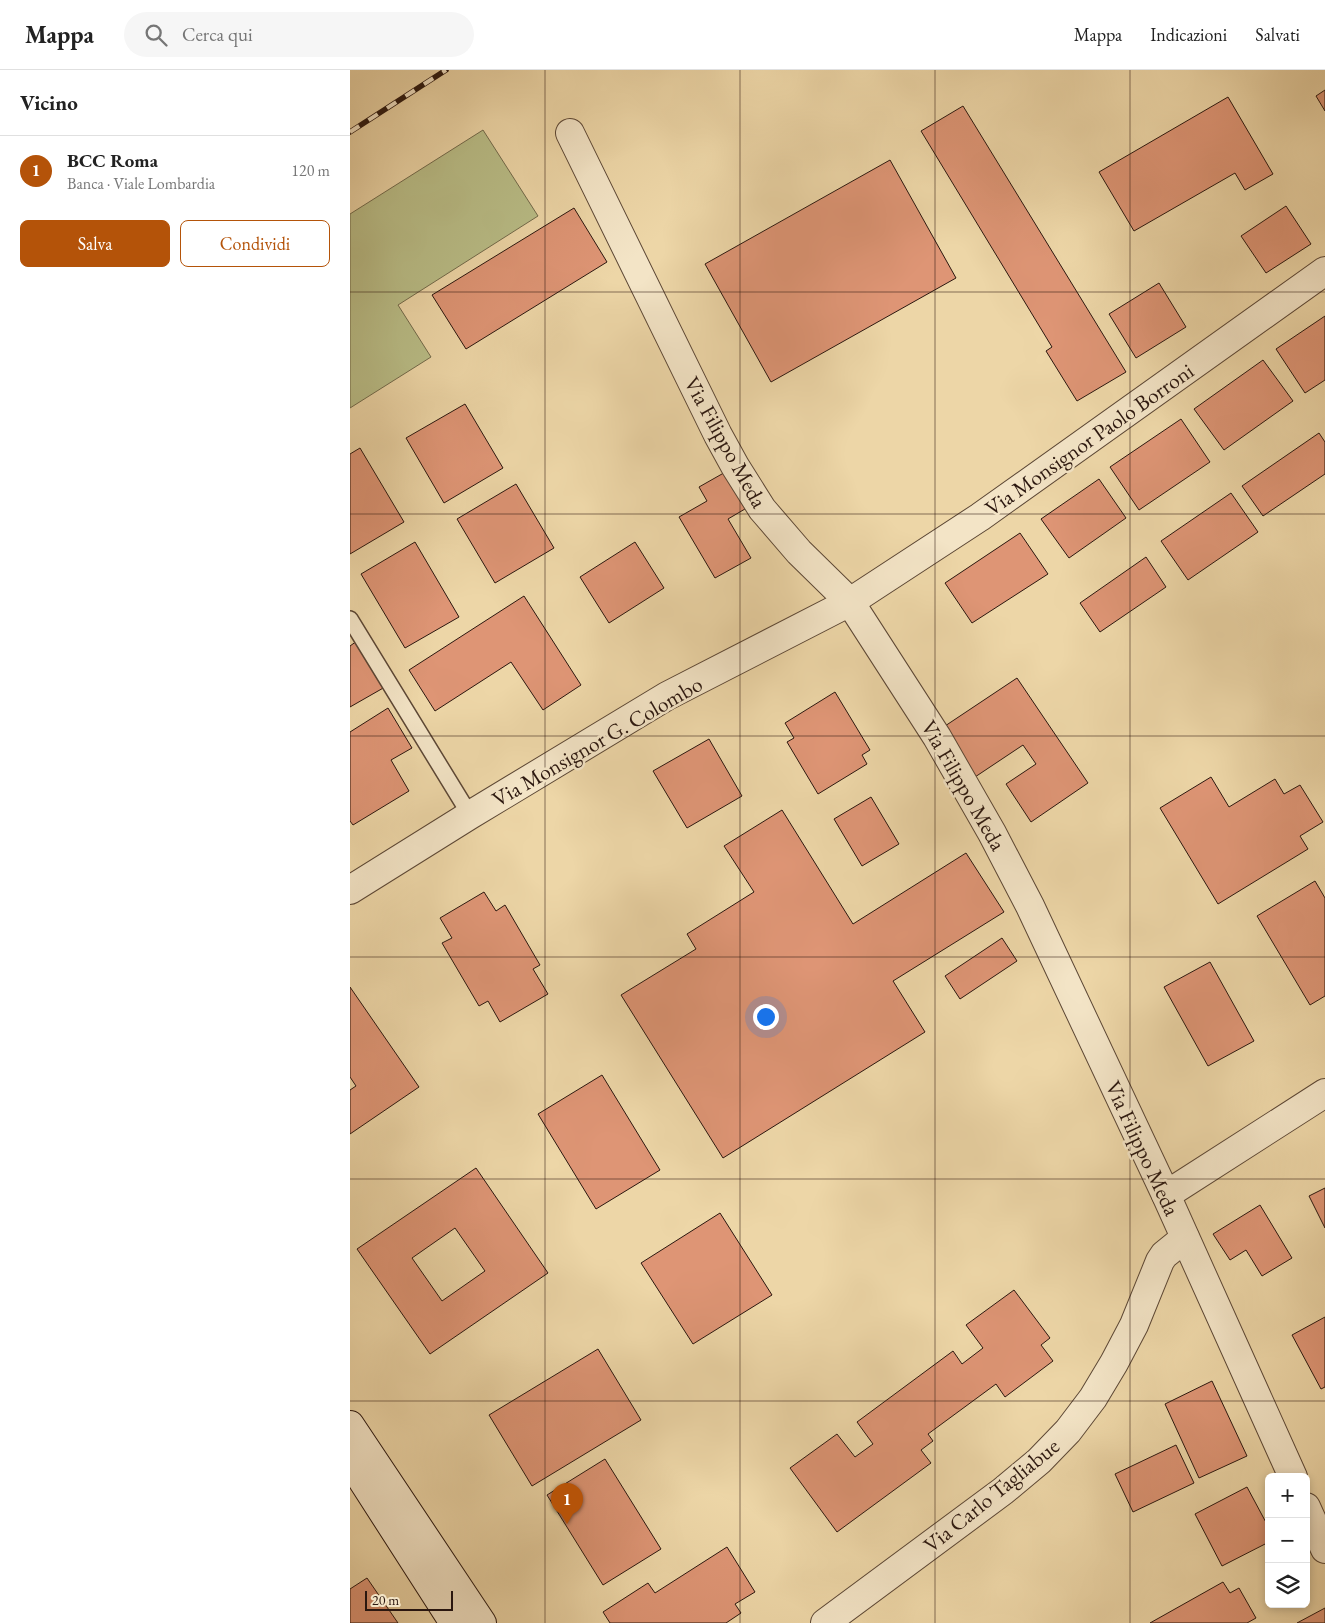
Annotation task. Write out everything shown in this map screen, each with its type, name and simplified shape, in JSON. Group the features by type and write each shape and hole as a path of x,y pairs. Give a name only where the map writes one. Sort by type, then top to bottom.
{"street":[{"name":"Via Filippo Meda","path":"570,133 735,466 762,509 781,532 812,566 850,602 937,737 1004,854 1166,1195 1291,1473"},
{"name":"Via Monsignor Paolo Borroni","path":"850,602 980,517 1325,271"},
{"name":"Via Monsignor G. Colombo","path":"350,890 470,815 668,696 850,602"},
{"path":"1166,1195 1325,1093"},
{"name":"Via Carlo Tagliabue","path":"825,1623 1009,1486 1039,1461 1068,1431 1093,1398 1114,1363 1134,1325 1164,1254 1185,1238"},
{"path":"350,1425 482,1623"},
{"path":"350,1462 454,1623"},
{"path":"1310,1516 1325,1549"}],"lane":[{"path":"350,619 470,815"}],"green space":[{"path":"483,130 538,216 398,305 431,357 350,408 350,214"}],"building":[{"path":"1325,90 1325,111 1316,96"},
{"path":"1228,97 1273,174 1245,190 1235,173 1134,231 1099,172"},
{"path":"963,106 1126,372 1077,401 1046,351 1052,347 921,131"},
{"path":"890,160 956,278 771,382 705,264"},
{"path":"1286,206 1311,244 1266,273 1241,236"},
{"path":"574,208 607,262 466,349 432,295"},
{"path":"1159,283 1186,327 1136,358 1109,314"},
{"path":"1325,316 1325,380 1305,393 1276,349"},
{"path":"1263,360 1293,401 1224,450 1194,409"},
{"path":"465,404 503,468 444,503 406,438"},
{"path":"1181,419 1210,462 1139,510 1110,467"},
{"path":"1319,433 1325,442 1325,474 1263,516 1242,486"},
{"path":"360,448 404,522 350,554 350,454"},
{"path":"729,470 750,506 728,519 751,558 715,578 679,517 707,501 699,487"},
{"path":"1099,479 1126,518 1069,558 1041,519"},
{"path":"516,484 554,548 495,583 457,519"},
{"path":"1231,493 1258,532 1188,580 1161,541"},
{"path":"1020,533 1048,574 972,623 945,583"},
{"path":"415,542 459,617 405,648 361,574"},
{"path":"635,542 664,588 609,623 580,577"},
{"path":"1146,557 1166,587 1100,632 1080,603"},
{"path":"524,596 581,685 543,710 511,662 435,711 409,670"},
{"path":"357,641 385,687 350,707 350,646"},
{"path":"1017,678 1088,783 1031,822 1006,784 1036,764 1023,745 972,779 939,730"},
{"path":"835,692 870,750 862,755 867,764 818,794 787,742 794,738 785,723"},
{"path":"388,708 412,748 391,760 409,791 353,825 350,821 350,732"},
{"path":"709,739 742,796 687,828 653,771"},
{"path":"1211,777 1229,807 1275,779 1284,794 1300,785 1323,822 1300,836 1308,849 1218,904 1160,808"},
{"path":"871,797 899,844 862,866 834,819"},
{"path":"782,810 853,924 966,853 1004,912 893,981 925,1032 723,1158 621,995 696,949 687,934 754,892 724,846"},
{"path":"1315,881 1325,898 1325,996 1310,1005 1257,916"},
{"path":"484,892 496,911 505,905 540,965 533,969 548,994 500,1022 488,1001 479,1006 442,943 452,938 440,918"},
{"path":"1002,938 1017,961 960,999 945,976"},
{"path":"1210,962 1254,1041 1208,1066 1164,987"},
{"path":"350,987 419,1087 350,1134 350,1090 356,1086 350,1077"},
{"path":"602,1075 660,1170 596,1209 538,1114"},
{"path":"476,1168 548,1273 430,1354 357,1249","holes":["455,1228 485,1271 442,1301 412,1258"]},
{"path":"1325,1188 1325,1228 1309,1196"},
{"path":"1260,1205 1292,1258 1262,1276 1246,1250 1230,1260 1213,1234"},
{"path":"720,1213 772,1295 693,1344 641,1263"},
{"path":"1014,1290 1050,1338 1041,1345 1053,1361 1005,1397 996,1384 928,1434 933,1441 921,1450 931,1463 837,1532 790,1468 837,1434 855,1457 873,1444 857,1422 953,1351 962,1364 983,1348 966,1325"},
{"path":"1325,1317 1325,1387 1321,1389 1292,1335"},
{"path":"598,1349 641,1420 532,1486 489,1415"},
{"path":"1212,1381 1247,1456 1199,1478 1165,1404"},
{"path":"1176,1445 1194,1483 1133,1512 1115,1474"},
{"path":"605,1459 661,1549 603,1585 547,1495"},
{"path":"1247,1487 1265,1521 1265,1544 1222,1566 1195,1514"},
{"path":"727,1547 755,1592 735,1604 741,1613 726,1623 610,1623 603,1612 648,1583 655,1593"},
{"path":"367,1578 398,1623 350,1623 350,1589"},
{"path":"1223,1582 1230,1593 1239,1588 1256,1618 1247,1623 1150,1623"},
{"path":"1325,1608 1325,1623 1297,1623"}],"railway":[{"path":"350,132 446,70"}],"place":[{"name":"BCC Roma","path":"567,1524"}]}
